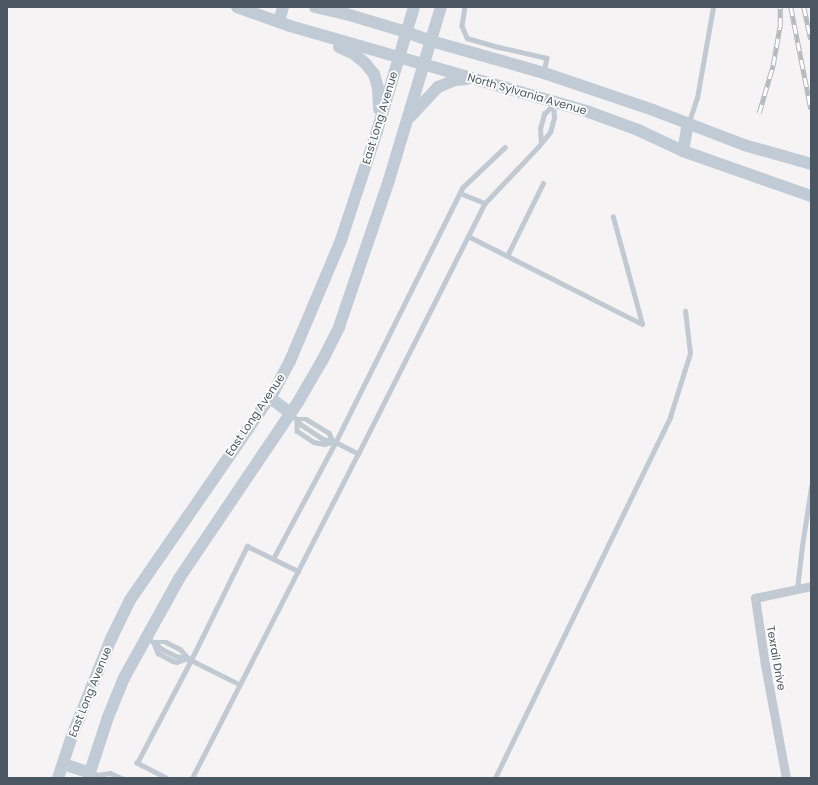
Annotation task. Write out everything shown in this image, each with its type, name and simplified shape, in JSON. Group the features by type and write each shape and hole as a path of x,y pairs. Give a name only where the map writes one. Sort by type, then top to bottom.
{"main road":[{"name":"North Sylvania Avenue","path":"237,7 284,24 474,79 638,130 683,151 811,196"},
{"path":"283,7 284,24 354,54 365,63 374,74 380,102 377,131"},
{"name":"North Sylvania Avenue","path":"315,7 544,73 688,123 744,145 811,164"},
{"name":"East Long Avenue","path":"58,778 72,736 111,638 130,600 269,397 290,361 341,240 377,131 414,7"},
{"path":"62,764 94,776 108,717 124,678 150,640 180,577 294,416 339,328 359,273 441,7"},
{"path":"407,121 438,87 455,80 474,79"},
{"path":"683,151 688,123"},
{"path":"269,397 294,416"}],"street":[{"name":"Texrail Drive","path":"786,778 765,665 755,598 811,586"}],"lane":[{"path":"465,7 462,26 467,38 547,58 544,73"},
{"path":"688,123 697,98 713,7"},
{"path":"541,143 540,129 544,114 553,104"},
{"path":"192,778 485,203 550,132 554,118 553,104"},
{"path":"273,559 334,442 462,188 505,147"},
{"path":"507,256 543,183"},
{"path":"460,193 485,203"},
{"path":"468,236 642,324 613,217"},
{"path":"495,778 670,417 690,353 685,311"},
{"path":"294,416 301,425 324,440 334,442 358,454"},
{"path":"294,416 306,419 329,433 334,442"},
{"path":"797,588 811,487"},
{"path":"166,778 137,763 247,546 298,571"},
{"path":"150,640 162,649 176,656 190,659 239,684"},
{"path":"150,640 166,642 180,649 190,659"},
{"path":"94,776 110,773 122,778"}],"railway":[{"path":"759,113 773,65 780,27 780,7"},
{"path":"791,7 811,109"},
{"path":"804,7 811,39"}]}
